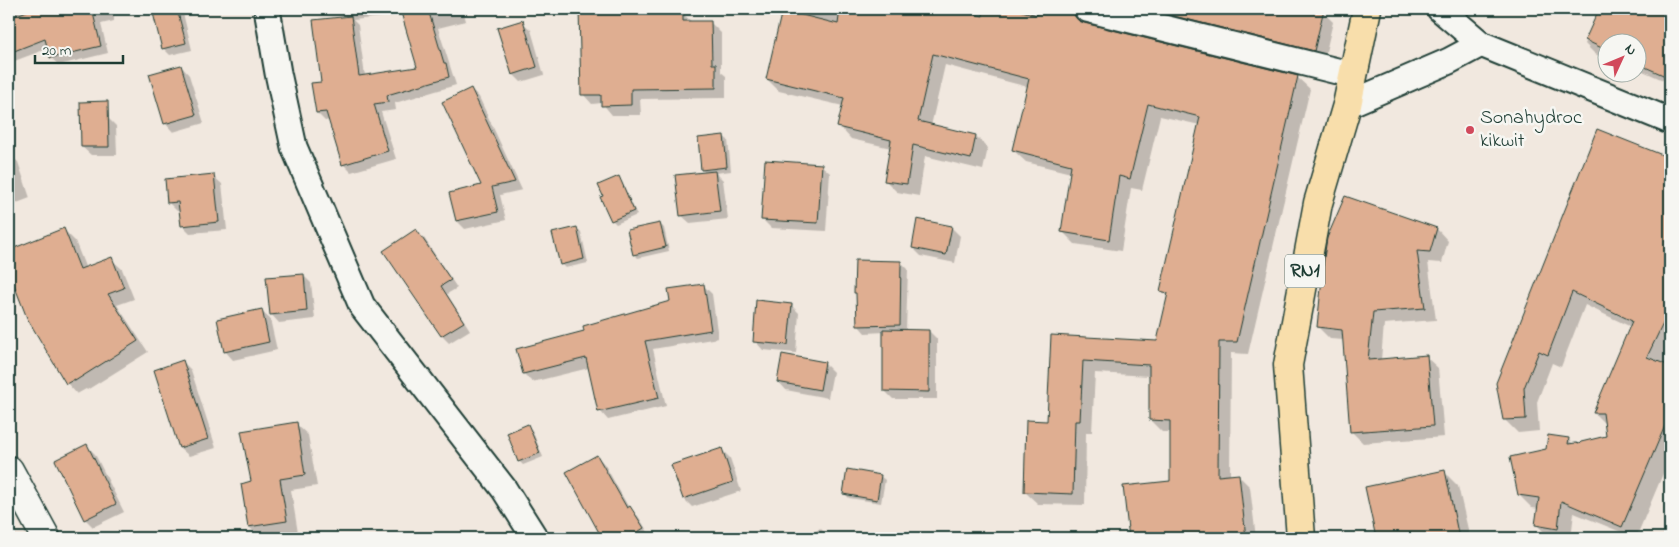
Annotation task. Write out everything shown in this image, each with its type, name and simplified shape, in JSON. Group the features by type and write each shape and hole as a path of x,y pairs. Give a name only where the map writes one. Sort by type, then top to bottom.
{"highway":[{"name":"RN1","path":"1301,538 1288,365 1318,203 1347,105 1367,9"}],"main road":[{"path":"9,470 46,538"}],"street":[{"path":"268,9 278,73 294,146 362,306 504,489 535,538"},
{"path":"1087,9 1353,75"},
{"path":"1440,9 1481,44 1670,121"},
{"path":"1347,105 1449,61 1481,44"}],"building":[{"path":"32,9 92,9 101,46 50,58 45,39 9,53 9,18"},
{"path":"152,9 177,9 186,43 162,49"},
{"path":"400,9 428,9 449,77 387,95 388,102 374,104 388,151 342,165 326,112 316,113 311,83 321,82 313,20 351,16 359,76 417,67"},
{"path":"579,9 629,9 629,12 683,11 683,21 711,21 712,64 716,64 716,88 631,89 631,105 601,106 601,95 581,95"},
{"path":"840,9 953,9 983,16 984,9 1014,9 1037,15 1038,9 1073,9 1077,19 1084,23 1298,76 1237,342 1219,342 1218,476 1239,474 1246,538 1129,538 1123,486 1170,481 1170,421 1149,420 1149,365 1083,361 1080,421 1075,421 1073,494 1024,492 1026,420 1047,421 1051,335 1157,341 1168,293 1160,291 1200,117 1148,104 1130,179 1119,176 1109,240 1061,232 1071,165 1012,150 1029,79 933,54 918,121 976,135 971,159 913,145 907,184 884,181 891,140 837,127 844,98 766,79 782,10 838,24"},
{"path":"1146,9 1324,9 1314,51"},
{"path":"1599,9 1670,9 1670,78 1646,67 1646,32 1596,32 1596,45 1585,40"},
{"path":"523,20 537,67 512,75 497,28"},
{"path":"181,65 196,115 164,124 149,74"},
{"path":"471,88 515,182 492,187 498,212 456,221 449,193 481,185 442,102"},
{"path":"108,101 109,147 81,147 80,102"},
{"path":"1597,129 1670,158 1670,309 1647,357 1670,366 1670,414 1622,527 1561,501 1558,529 1535,525 1539,498 1518,495 1510,457 1546,449 1548,435 1569,438 1568,444 1579,444 1606,436 1603,413 1593,413 1632,321 1572,292 1548,355 1539,351 1524,388 1526,419 1503,420 1496,383"},
{"path":"724,135 727,167 701,170 698,138"},
{"path":"765,160 822,164 818,223 761,220"},
{"path":"715,171 720,211 680,216 675,175"},
{"path":"214,174 219,222 181,226 178,202 167,203 165,179"},
{"path":"619,176 634,211 611,221 600,197 603,196 598,185"},
{"path":"1345,196 1437,228 1430,252 1417,251 1425,308 1373,312 1368,360 1427,355 1433,426 1350,432 1342,330 1317,327 1327,238"},
{"path":"917,219 952,226 946,255 912,248"},
{"path":"660,223 666,247 633,255 627,230"},
{"path":"577,227 584,259 560,265 552,233"},
{"path":"64,228 80,269 112,257 124,288 108,294 138,341 75,381 75,379 66,384 27,318 9,272 9,250"},
{"path":"416,229 451,280 441,286 464,322 441,336 383,251"},
{"path":"855,260 901,261 900,325 857,326 856,293 854,293"},
{"path":"304,274 307,311 270,315 266,277"},
{"path":"704,284 711,330 645,341 659,398 598,412 586,358 523,374 516,349 584,331 583,326 670,301 668,289"},
{"path":"756,300 792,304 788,345 753,342"},
{"path":"262,309 269,342 224,352 217,319"},
{"path":"883,329 929,330 929,392 883,391"},
{"path":"782,354 825,362 820,390 777,382"},
{"path":"183,360 208,439 179,448 154,370"},
{"path":"297,422 305,475 280,479 287,521 248,527 241,484 251,481 241,431"},
{"path":"528,424 540,453 518,462 507,433"},
{"path":"87,444 116,504 84,520 55,460"},
{"path":"722,448 733,482 683,499 671,465"},
{"path":"597,455 627,508 630,506 644,528 628,538 602,538 566,472"},
{"path":"847,469 881,475 877,500 843,494"},
{"path":"1445,470 1459,538 1376,538 1365,487"}],"place":[{"name":"Sonahydroc kikwit","path":"1470,130"}]}
